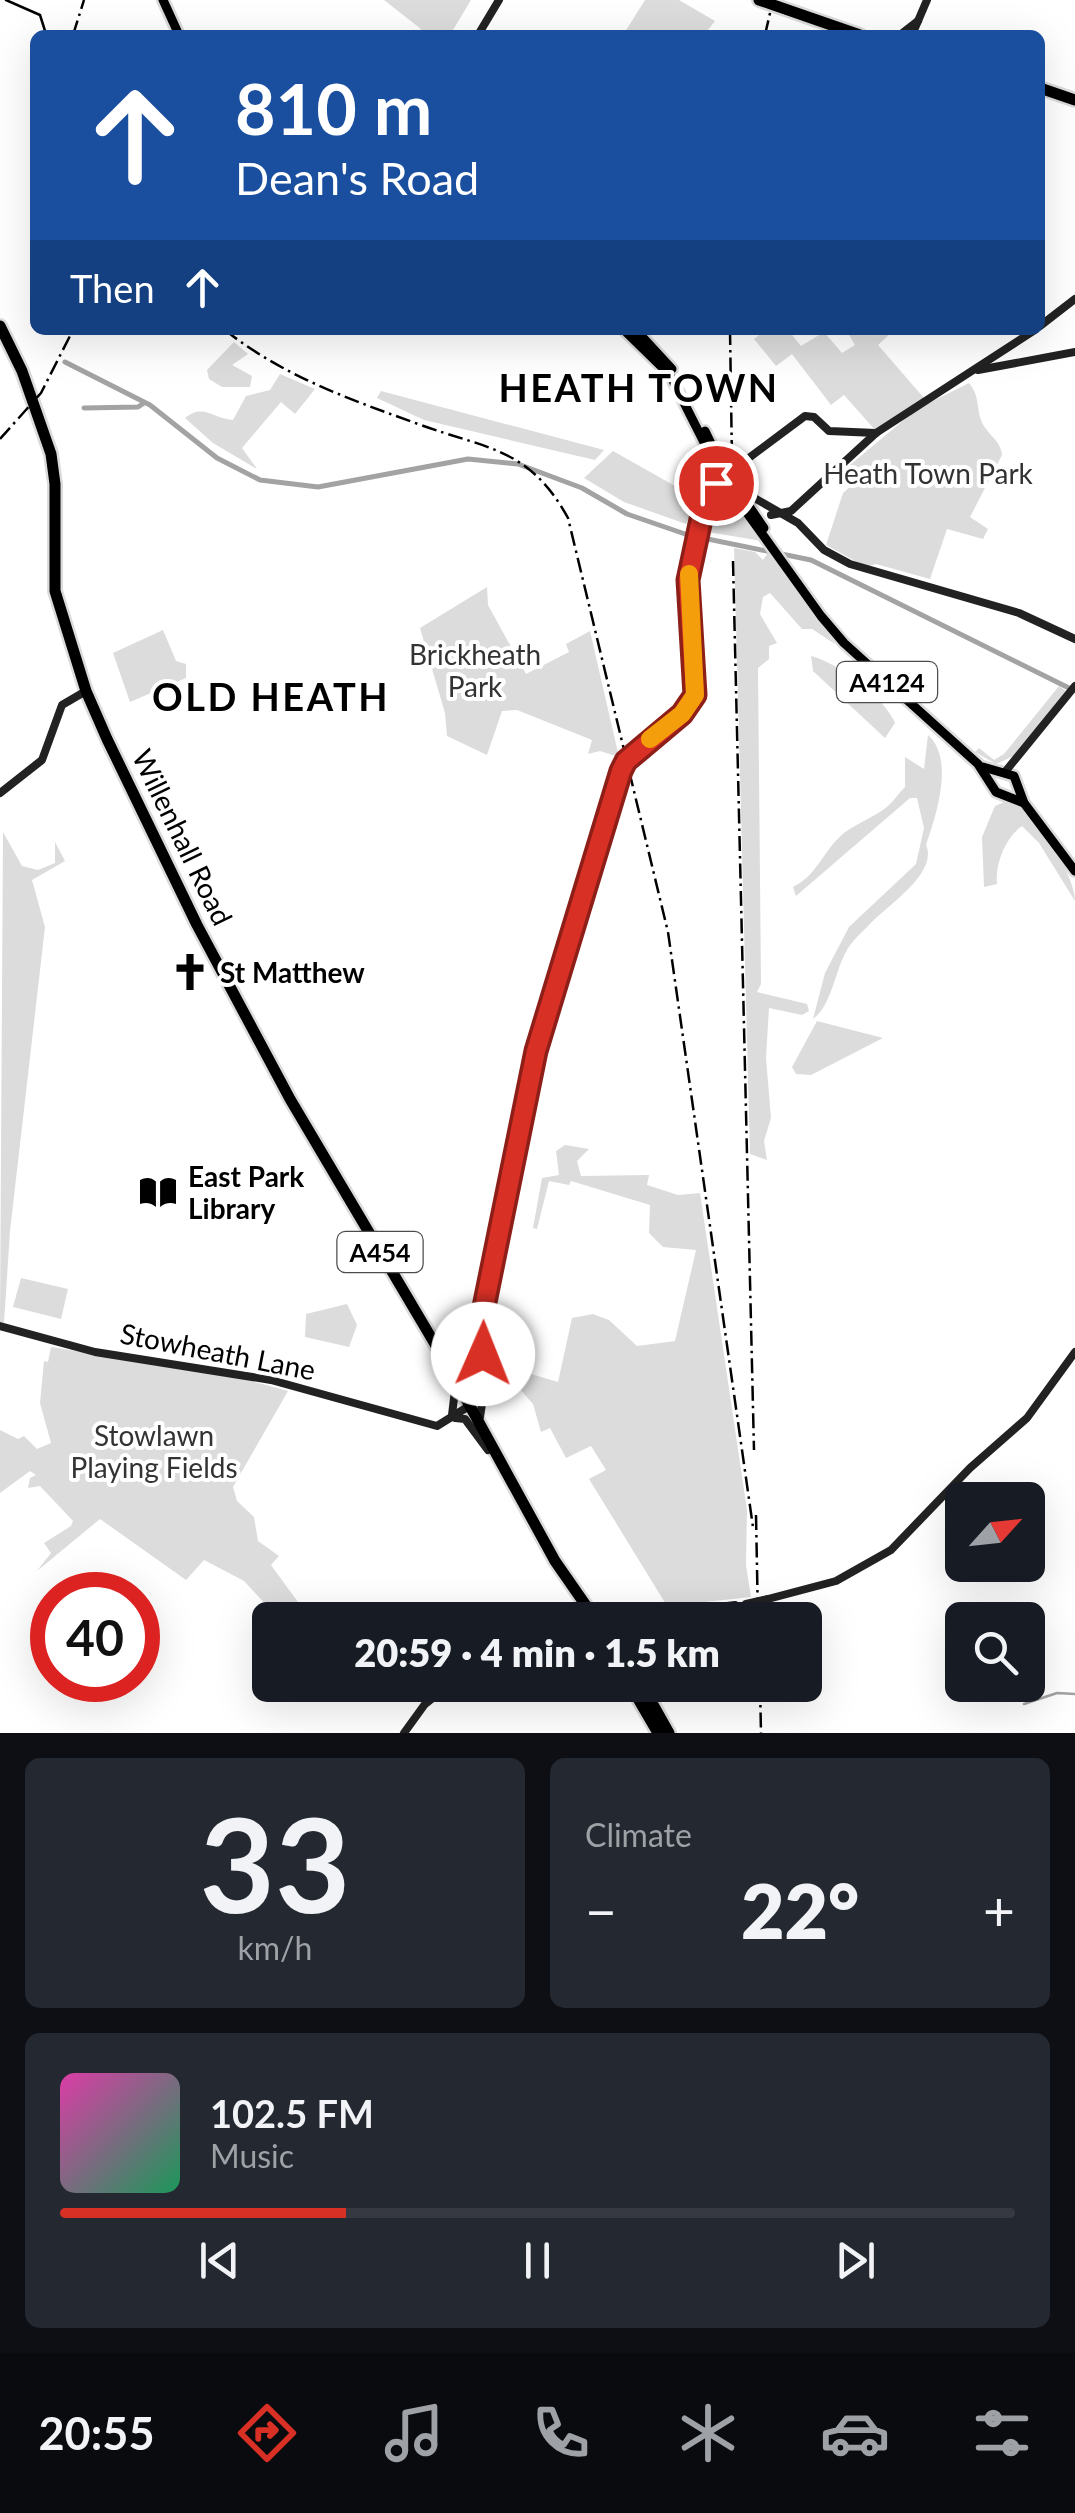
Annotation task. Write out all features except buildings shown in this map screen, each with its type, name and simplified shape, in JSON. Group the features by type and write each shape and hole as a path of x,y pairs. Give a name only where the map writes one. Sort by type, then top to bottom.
{"highway":[{"path":"759,0 846,30"},
{"path":"1045,90 1075,100"},
{"name":"Willenhall Road","path":"0,326 20,365 53,464 55,591 86,691 237,1001 434,1344 544,1555 574,1602"},
{"name":"Willenhall Road","path":"468,1407 481,1423 582,1602"},
{"path":"572,1589 588,1602"},
{"path":"640,1702 658,1733"},
{"path":"652,1702 669,1733"}],"main road":[{"path":"160,0 174,30"},
{"name":"A4124","path":"629,335 680,386"},
{"name":"A4124","path":"640,335 680,386 722,476 751,505"},
{"name":"A4124","path":"722,476 751,505 783,561 844,643 979,765 993,785"},
{"name":"A4124","path":"979,765 1004,772"},
{"path":"1024,803 999,794 993,785 1004,772 1016,781 1024,803 1075,869"},
{"path":"1008,796 1016,781"},
{"path":"1056,843 1075,856"}],"street":[{"path":"481,30 499,0"},
{"path":"914,30 927,0"},
{"path":"906,30 918,20"},
{"path":"1045,322 1075,299"},
{"path":"991,366 1029,335"},
{"path":"776,515 803,502 876,433 978,370 1075,352"},
{"path":"481,1423 483,1312 536,1051 624,764 682,714 695,695 688,580 707,497 722,476 804,416 814,417 832,432 876,433"},
{"path":"857,430 864,434 864,448"},
{"path":"707,497 722,490 798,523 824,550 850,564 1019,613 1075,639"},
{"path":"798,523 803,502"},
{"path":"751,505 807,534"},
{"path":"1004,772 1020,760 1075,686"},
{"path":"0,793 42,760 62,705 86,691"},
{"path":"1016,781 1020,760"},
{"name":"Stowheath Lane","path":"0,1326 95,1352 281,1382 442,1425 468,1407 483,1390"},
{"path":"755,1602 836,1580 891,1550 970,1468 1027,1418 1075,1352"},
{"path":"483,1390 474,1395 458,1390 453,1417 465,1419 488,1450"},
{"path":"404,1733 428,1702"}],"green space":[{"path":"384,0 471,0 453,30 421,29"},
{"path":"645,0 679,0 715,21 708,30 626,30"},
{"path":"759,335 792,335 801,346 827,335 842,353 855,345 849,335 889,335 878,345 924,398 876,431 844,395 831,405 792,354 776,366 754,339"},
{"path":"234,342 248,354 232,365 252,376 250,387 222,387 209,379 207,370"},
{"path":"280,374 315,389 295,414 281,402 242,448 257,469 213,443 185,418 203,412 233,420 246,396 270,390"},
{"name":"Heath Town Park","path":"969,383 981,420 1002,455 970,517 988,529 983,539 947,529 930,579 876,564 866,567 826,545 843,493 853,484 844,470 917,409"},
{"path":"381,391 604,450 595,460 424,420 377,398"},
{"path":"613,451 698,499 686,524 624,502 584,478"},
{"path":"723,493 762,541 708,532 704,527 708,504"},
{"path":"734,548 755,552 763,560 768,553 835,644 812,629 802,629 770,593 763,597 760,614 777,643 769,646 769,659 758,668 761,984 757,992 807,1004 809,1011 802,1015 769,1008 766,1058 771,1118 764,1141 767,1160 750,1154"},
{"name":"Brickheath Park","path":"487,587 488,605 526,674 569,652 566,644 590,631 619,757 600,751 588,754 592,740 517,710 502,711 487,755 447,736 445,713 420,628"},
{"path":"163,630 176,661 186,664 186,678 130,702 113,653"},
{"path":"811,656 847,673 881,703 895,723 885,738 813,671"},
{"path":"1059,686 1066,691 1016,755 996,764 975,752 979,748 994,760 1004,754"},
{"path":"928,735 936,745 942,773 925,867 908,889 851,943 825,1005 813,1019 825,973 849,927 916,864 924,828 917,798 910,798 796,896 793,887 809,876 844,833 886,808 905,787 905,757 924,769"},
{"path":"1009,800 1030,817 1052,844 1068,875 1075,901 1039,843 1022,826 1003,851 997,884 984,887 982,837 995,806"},
{"path":"3,832 22,866 38,870 55,863 55,842 65,861 32,880 45,927 10,1231 4,1323 0,1322"},
{"path":"817,1021 883,1038 811,1075 796,1074 792,1067"},
{"path":"565,1145 589,1149 577,1161 581,1176 649,1175 647,1185 678,1195 700,1193 747,1510 746,1565 751,1597 665,1602 589,1479 606,1470 591,1446 566,1458 550,1428 541,1432 533,1404 518,1387 499,1389 497,1380 488,1380 486,1348 507,1346 505,1366 558,1382 572,1318 593,1314 609,1320 637,1346 675,1341 696,1250 663,1247 649,1233 650,1205 571,1181 569,1185 549,1181 537,1229 533,1228 542,1178 559,1175 556,1151"},
{"path":"21,1278 68,1289 61,1319 13,1307"},
{"path":"347,1304 357,1325 349,1347 305,1337 306,1314"},
{"name":"Stowlawn Playing Fields","path":"51,1347 229,1375 288,1391 233,1487 237,1501 254,1517 258,1541 279,1556 271,1565 298,1602 263,1602 244,1581 204,1560 186,1580 100,1519 37,1571 51,1553 44,1543 73,1521 40,1486 28,1488 30,1478 36,1475 30,1471 0,1493 0,1430 18,1439 24,1436 37,1449 51,1443 40,1403 44,1361 48,1362"}],"waterway":[{"path":"65,362 150,405 217,458 260,480 318,487 468,459 518,464 582,488 627,514 688,535 811,560 1073,690"},
{"path":"84,408 138,407 144,403"},
{"path":"1024,1704 1057,1693 1075,1694"}],"tram line":[{"path":"6,0 40,15 45,30"}],"railway":[{"path":"75,30 84,0"},
{"path":"766,30 773,0"},
{"path":"0,439 41,393 70,335"},
{"path":"232,335 270,361 317,385 504,454 538,477 568,518 668,932 753,1527"},
{"path":"730,335 732,461"},
{"path":"733,561 754,1450"},
{"path":"756,1515 758,1602"},
{"path":"760,1702 761,1733"}],"slow traffic":[{"path":"650,739 682,714 695,695 689,574"}],"place":[{"name":"St Matthew","path":"190,972"},
{"name":"East Park Library","path":"158,1192"}],"district":[{"name":"HEATH TOWN","path":"639,387"},
{"name":"OLD HEATH","path":"271,696"}],"route":[{"path":"483,1354 483,1312 536,1051 621,771 626,761 682,714 695,695 688,580 706,496 716,483"}]}
